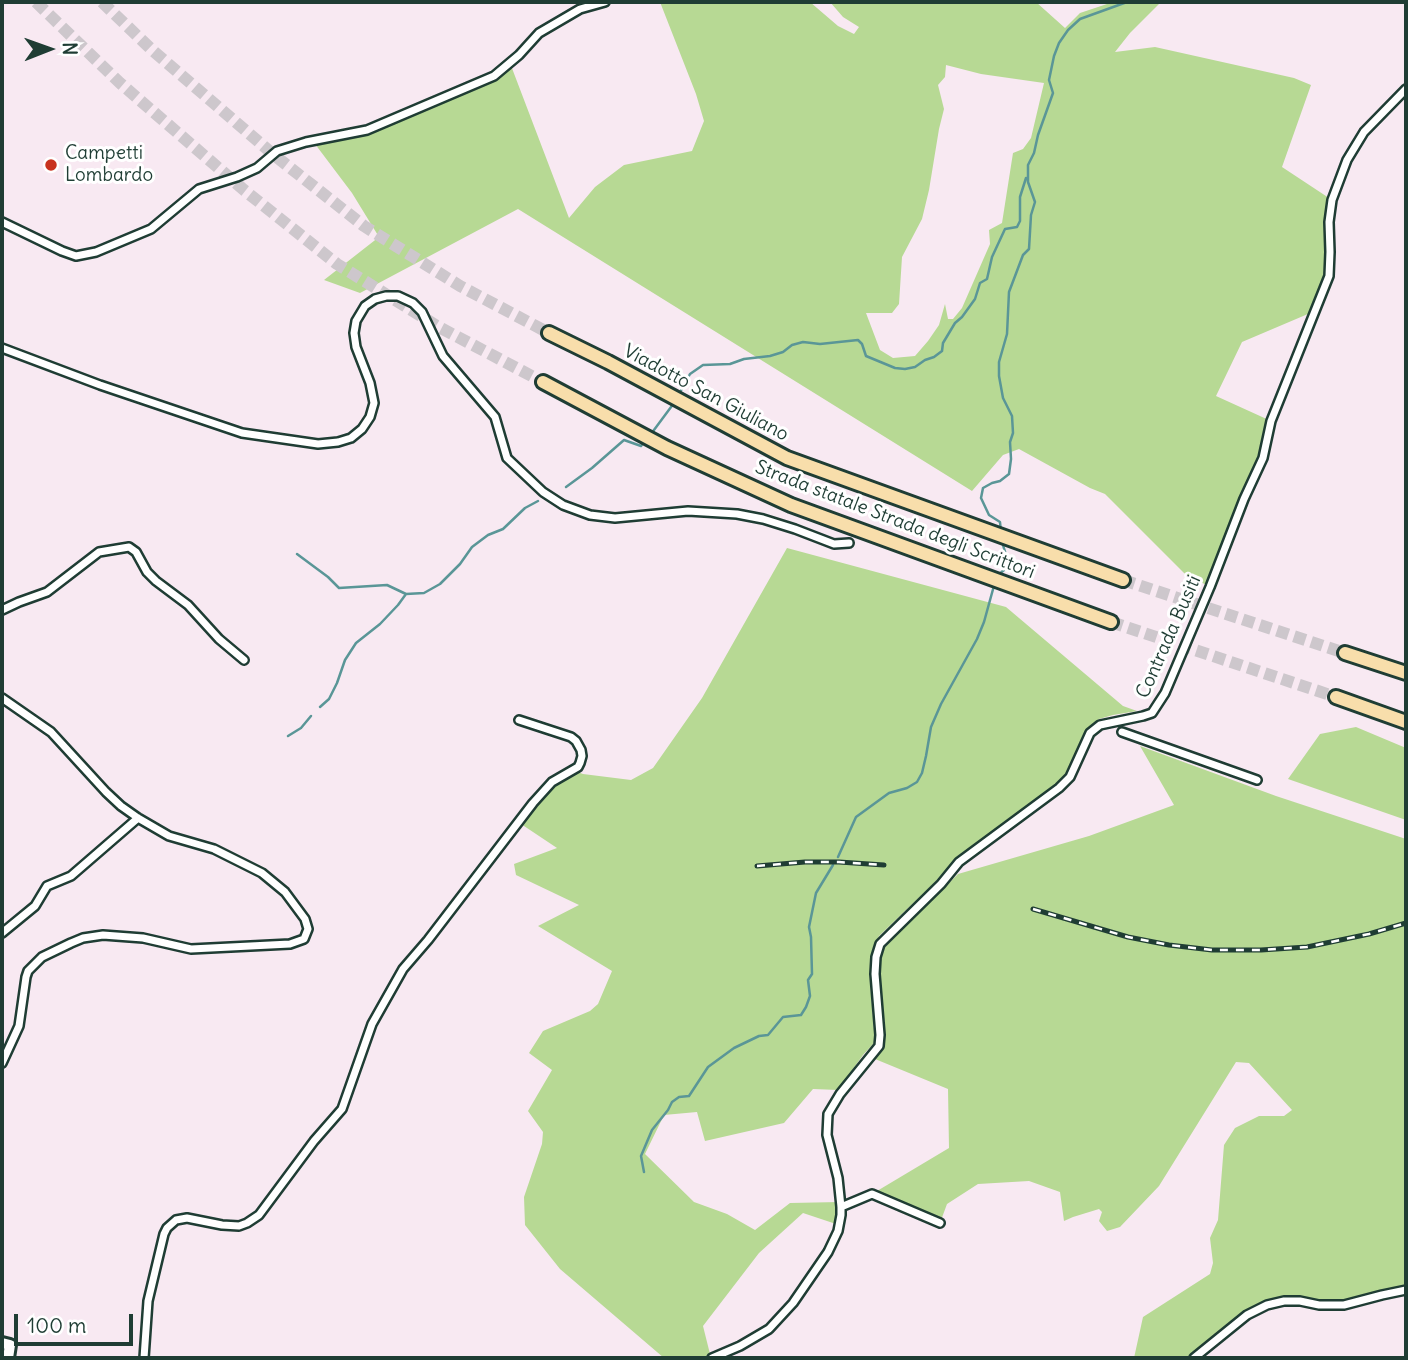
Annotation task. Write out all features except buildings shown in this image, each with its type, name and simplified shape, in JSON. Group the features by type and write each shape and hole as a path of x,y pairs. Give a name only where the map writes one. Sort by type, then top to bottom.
{"highway":[{"name":"Viadotto San Giuliano","path":"549,333 787,458"},
{"name":"Strada statale Strada degli Scrittori","path":"543,382 667,448 791,505 1111,622"},
{"name":"Strada statale Strada degli Scrittori","path":"787,458 1123,580"},
{"path":"1345,653 1400,671"},
{"path":"1336,698 1406,722"}],"main road":[{"path":"2,1343 10,1345 8,1358"}],"street":[{"path":"2,222 76,256 96,253 150,229 199,189 237,177 257,167 277,151 306,142 367,130 494,76 539,33 580,9 604,2"},
{"name":"Contrada Busiti","path":"841,1211 838,1178 827,1135 828,1114 840,1094 879,1046 875,974 880,944 959,862 1070,777 1090,733 1101,725 1152,713 1165,693 1263,458 1271,421 1329,276 1329,222 1332,200 1347,160 1364,132 1406,89"},
{"path":"2,348 242,433 318,444 338,442 351,438 362,429 372,411 372,390 354,338 358,316 365,306 375,299 398,296 409,300 422,312 443,356 495,417 507,458 543,492 564,505 590,515 615,518 688,511 737,514 774,522 834,544 849,543"},
{"path":"2,610 47,592 99,552 129,547 136,552 156,581 188,605 219,639 244,660"},
{"path":"2,698 51,732 106,792 138,818 169,836 214,849 262,873 285,892 305,919 308,934 301,941 290,944 191,949 124,936 94,936 71,943 42,957 28,971 19,1026 2,1063"},
{"path":"144,1358 148,1301 167,1228 176,1220 187,1218 239,1226 259,1215 309,1148 342,1110 372,1024 403,969 533,803 552,782 575,769 580,763 581,750 571,737 519,720"},
{"path":"1122,732 1257,780"},
{"path":"2,933 35,906 47,886 71,877 138,818"},
{"path":"712,1358 769,1329 793,1303 828,1252 838,1231 841,1211 872,1194 940,1223"},
{"path":"1194,1358 1247,1315 1267,1304 1300,1301 1319,1305 1344,1305 1406,1290"}],"green space":[{"path":"660,2 810,2 838,26 854,34 859,27 843,17 830,2 1036,2 1065,28 1080,13 1113,2 1161,2 1115,52 1155,47 1294,78 1311,85 1282,167 1332,200 1329,276 1315,311 1242,342 1216,396 1271,421 1263,458 1210,587 1184,573 1105,494 1019,449 1003,455 972,491 518,209 360,293 324,280 379,237 352,193 312,140 367,129 494,76 510,63 569,218 595,187 624,165 692,151 704,121","holes":["946,65 981,74 1044,83 1031,138 1023,149 1013,153 1002,223 989,230 990,244 962,308 953,319 948,319 945,304 939,325 915,356 893,358 880,350 866,313 892,313 899,304 902,257 922,219 929,190 944,109 938,85 945,77"]},
{"path":"787,548 1006,607 1123,706 1137,711 1099,719 1089,727 1065,776 1055,786 961,854 879,936 873,951 870,982 874,1043 838,1090 813,1089 784,1123 705,1141 697,1112 664,1115 645,1154 694,1202 727,1214 755,1230 790,1203 840,1202 839,1225 803,1213 759,1253 703,1326 711,1358 664,1358 560,1269 525,1225 524,1197 542,1144 543,1132 528,1111 552,1070 529,1053 543,1031 590,1011 598,1004 612,971 538,926 579,905 516,875 514,864 557,848 518,822 552,782 572,770 583,774 631,780 653,768 702,698"},
{"path":"1356,727 1406,748 1406,820 1288,779 1320,734"},
{"path":"1140,746 1276,796 1406,839 1406,1290 1344,1305 1299,1301 1267,1305 1193,1358 1134,1358 1143,1317 1210,1274 1213,1263 1210,1238 1218,1220 1224,1145 1235,1128 1259,1116 1284,1116 1292,1110 1249,1063 1236,1062 1159,1186 1120,1227 1107,1231 1099,1221 1102,1212 1099,1209 1064,1221 1060,1192 1029,1181 978,1184 947,1204 940,1223 872,1194 949,1148 948,1089 875,1059 884,1039 879,977 880,960 885,947 958,874 1089,836 1174,805"}],"waterway":[{"path":"1001,532 1000,522 989,515 981,498 983,488 1009,474 1012,416 1003,398 999,362 1007,334 1009,292 1023,255 1029,249 1031,215 1035,202 1028,182 1028,165 1053,93 1049,80 1059,43 1080,19 1127,2"},
{"path":"679,394 690,374 703,365 730,364 744,359 770,356 803,342 820,344 858,340 866,356 895,368 915,367 934,357 942,351 943,343 955,323 975,299 980,283 987,279 992,257 1005,229 1017,227 1020,221 1020,197 1026,178"},
{"path":"651,434 674,403"},
{"path":"566,487 624,440 641,446 644,442"},
{"path":"320,707 329,699 345,660 356,643 380,624 406,594 424,593 440,584 472,547 488,535 503,529 525,508 538,501"},
{"path":"997,576 1004,570 1007,558 1002,542"},
{"path":"297,554 339,588 387,585 406,594"},
{"path":"838,857 856,817 889,793 917,782 922,773 931,727 977,639 995,582"},
{"path":"288,736 301,728 311,716"},
{"path":"644,1172 641,1156 652,1130 672,1102 679,1097 689,1096 708,1067 734,1048 759,1036 768,1035 783,1017 801,1015 806,1007 810,996 808,980 812,974 809,927 816,893 833,865"}],"tunnel":[{"path":"36,2 120,83 244,190 337,264 437,326 543,382"},
{"path":"102,2 151,49 274,155 364,226 460,286 549,333"},
{"path":"1123,580 1345,653"},
{"path":"1111,622 1336,697"}],"railway":[{"path":"757,866 805,862 884,865"},
{"path":"1033,909 1128,937 1212,950 1307,947 1406,923"}],"place":[{"name":"Campetti Lombardo","path":"51,165"}]}
